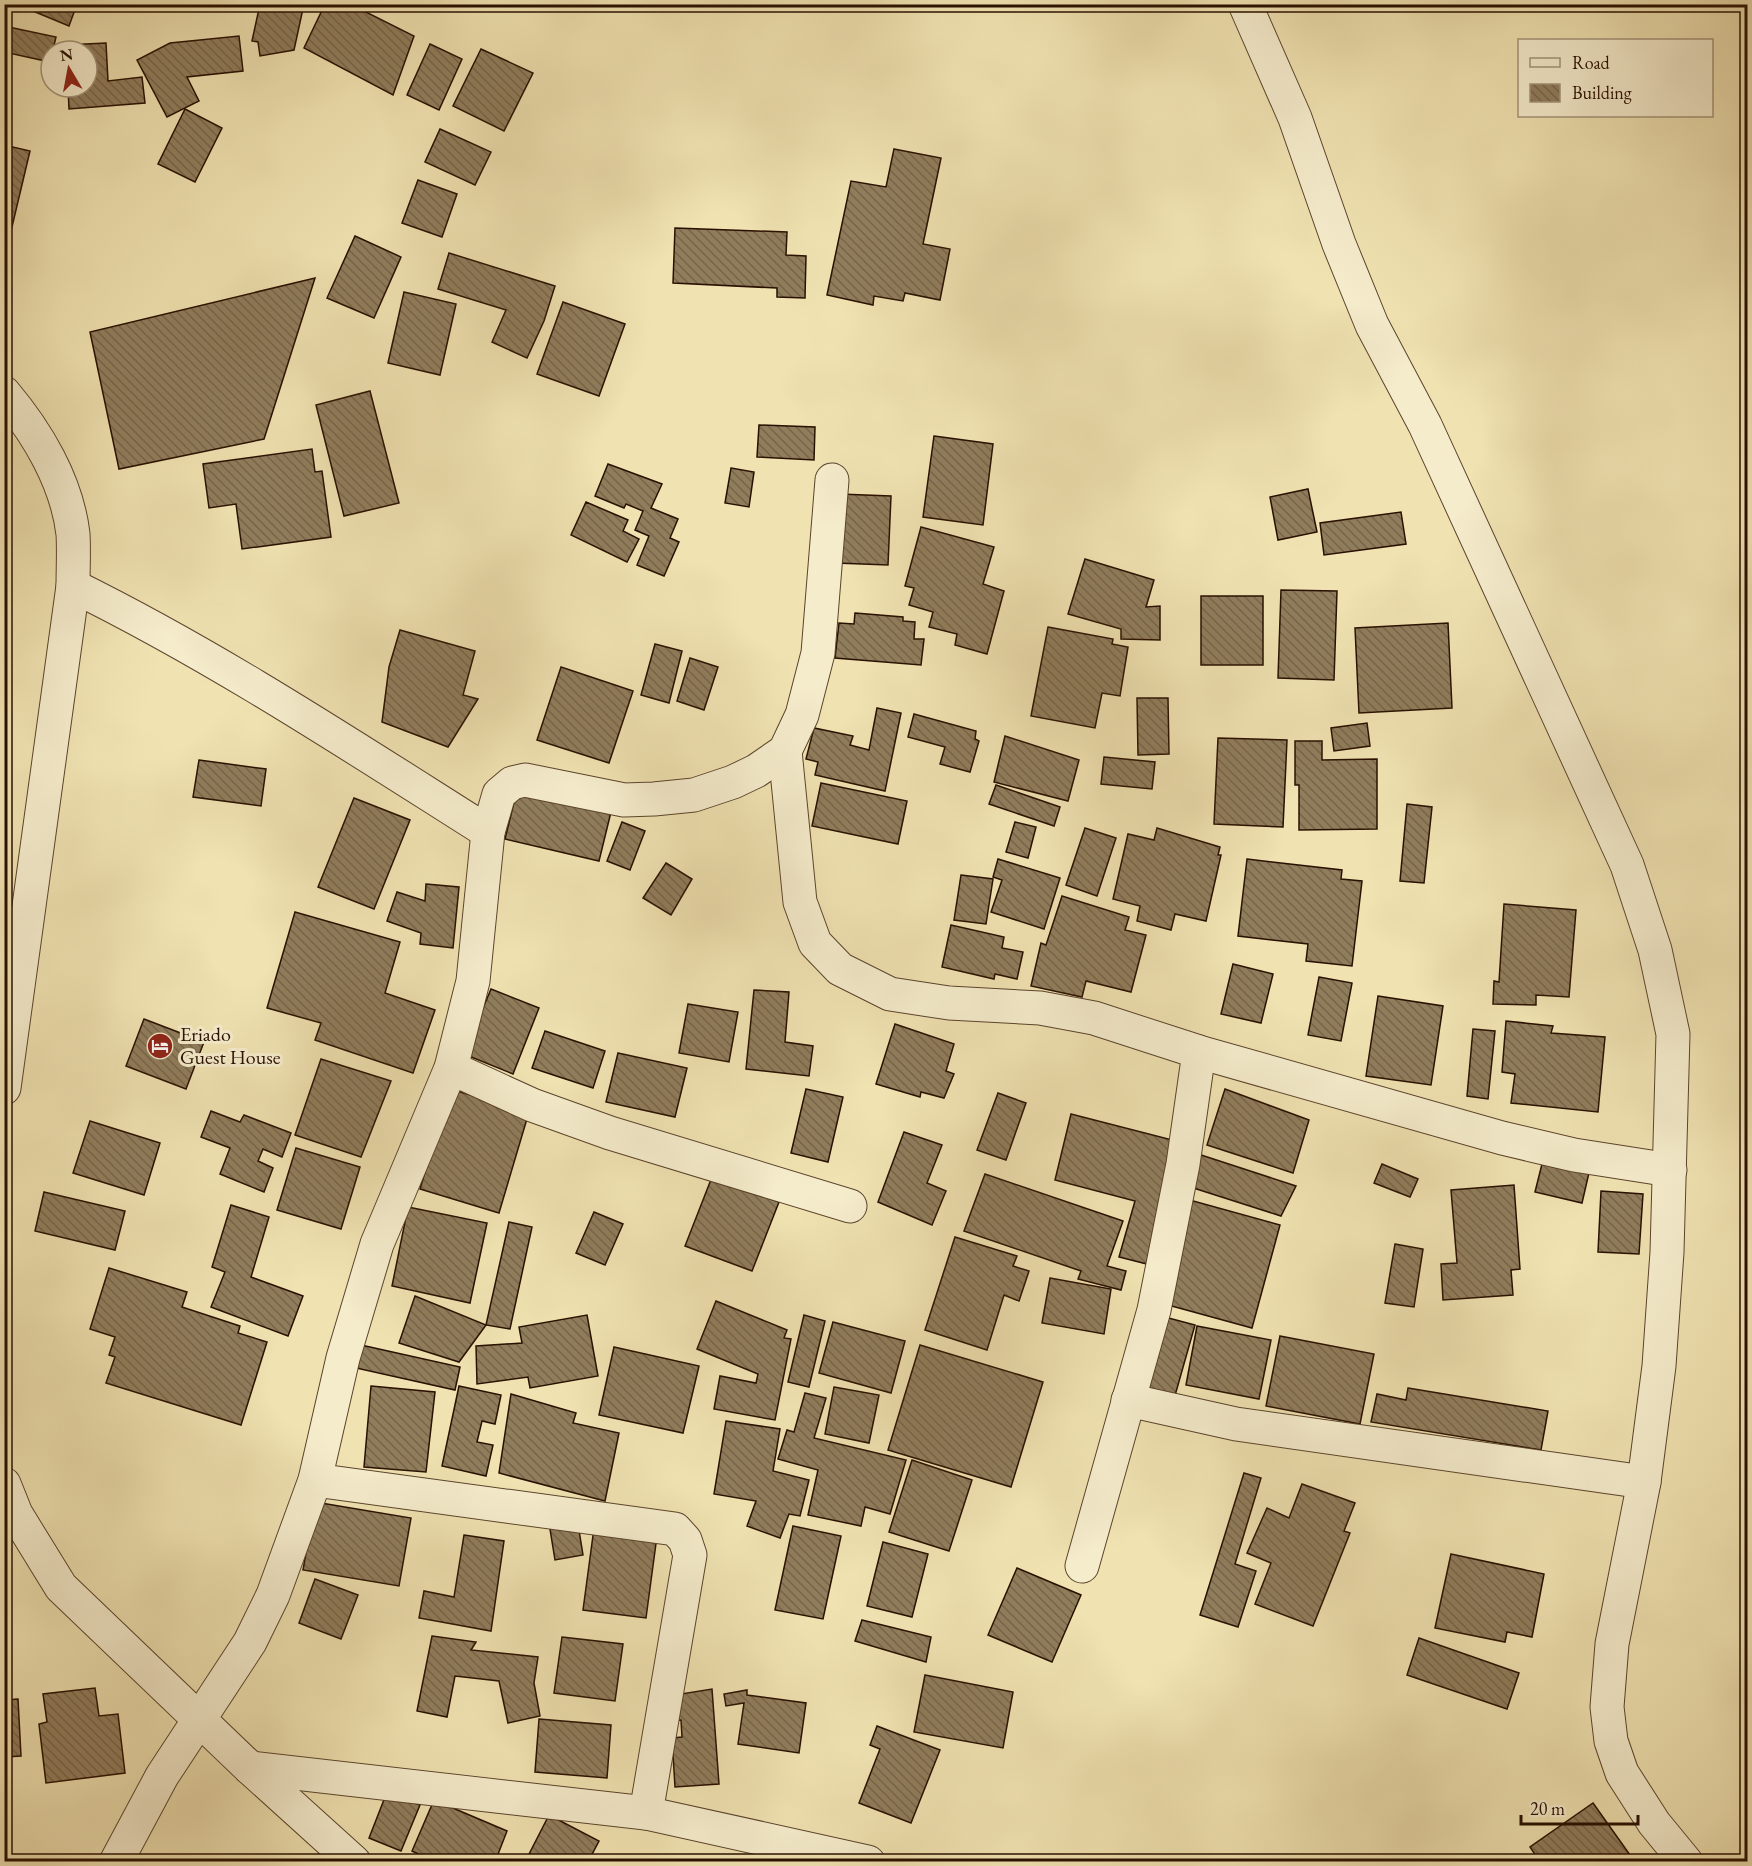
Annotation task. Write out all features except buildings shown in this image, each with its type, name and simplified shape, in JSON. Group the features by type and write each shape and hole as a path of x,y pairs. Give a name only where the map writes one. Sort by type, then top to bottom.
{"street":[{"path":"1245,4 1295,118 1339,244 1372,325 1425,425 1627,865 1656,950 1673,1034 1670,1170 1659,1366 1644,1482 1612,1644 1607,1707 1611,1741 1622,1773 1654,1823 1686,1862"},
{"path":"4,393 25,417 60,481 73,533 73,586 4,1088"},
{"path":"832,480 818,654 802,715 785,752 800,902 815,943 840,969 890,994 949,1003 1040,1008 1094,1018 1199,1052 1502,1138 1574,1155 1670,1170"},
{"path":"73,586 209,659 488,832"},
{"path":"116,1862 162,1776 250,1642 273,1595 315,1480 343,1358 377,1244 451,1068 473,981 488,832 499,794 512,783 525,780 624,800 694,795 733,782 756,771 785,752"},
{"path":"1082,1566 1154,1310 1183,1164 1199,1052"},
{"path":"451,1068 532,1105 610,1133 850,1206"},
{"path":"1128,1400 1236,1424 1644,1482"},
{"path":"315,1480 675,1529 686,1540 690,1555 646,1813"},
{"path":"4,1484 16,1514 61,1587 250,1768 354,1862"},
{"path":"250,1768 646,1813 868,1862"}],"place":[{"name":"Eriado Guest House","path":"160,1046"}]}
